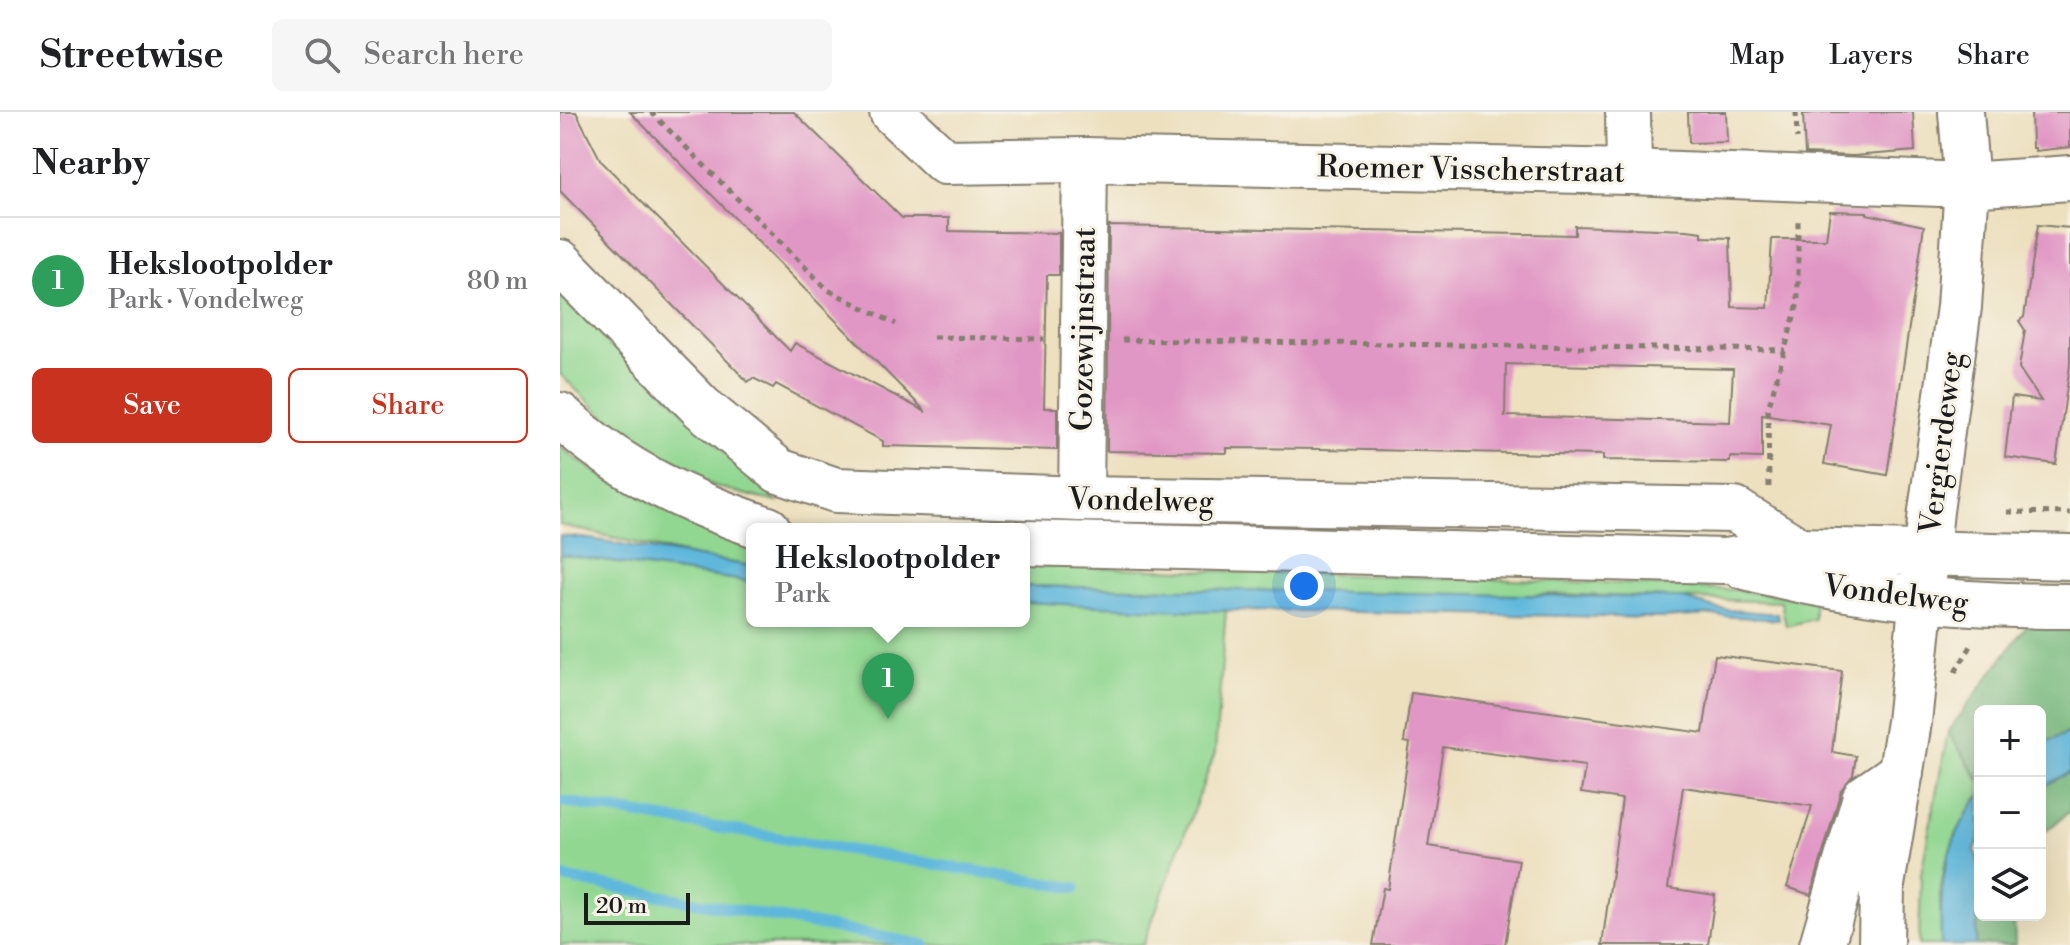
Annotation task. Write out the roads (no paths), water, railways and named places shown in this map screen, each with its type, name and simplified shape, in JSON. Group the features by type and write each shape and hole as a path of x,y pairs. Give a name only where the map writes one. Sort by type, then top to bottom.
{"street":[{"name":"Roemer Visscherstraat","path":"892,112 945,162 1085,160 1629,172 1967,185 2070,178"},
{"path":"1628,112 1629,172"},
{"name":"Vergierdeweg","path":"1881,945 1882,885 1901,772 1959,307 1967,185 1961,112"},
{"name":"Gozewijnstraat","path":"1081,499 1085,160"},
{"name":"Vondelweg","path":"560,262 701,407 779,471 836,490 1081,499 1735,510 1799,550"},
{"path":"560,415 608,454 657,484 708,509 750,523"},
{"name":"Vondelweg","path":"1030,543 1724,561 1799,550 2070,557"},
{"name":"Vondelweg","path":"1724,561 1796,581 1922,600 1987,606 2070,606"},
{"path":"1822,945 1865,797 1901,772"}],"water":[{"path":"560,536 591,539 746,565 746,581 560,555"},
{"path":"1030,586 1681,598 1718,609 1777,614 1779,620 1708,615 1662,618 1199,611 1030,602"},
{"path":"2070,732 2070,772 2046,785 2046,777 2046,742"},
{"path":"1974,804 1976,945 1941,945 1941,903 1946,866"}],"waterway":[{"path":"560,801 1075,888"},
{"path":"560,877 925,945"}],"place":[{"name":"Hekslootpolder","path":"888,719"}]}
